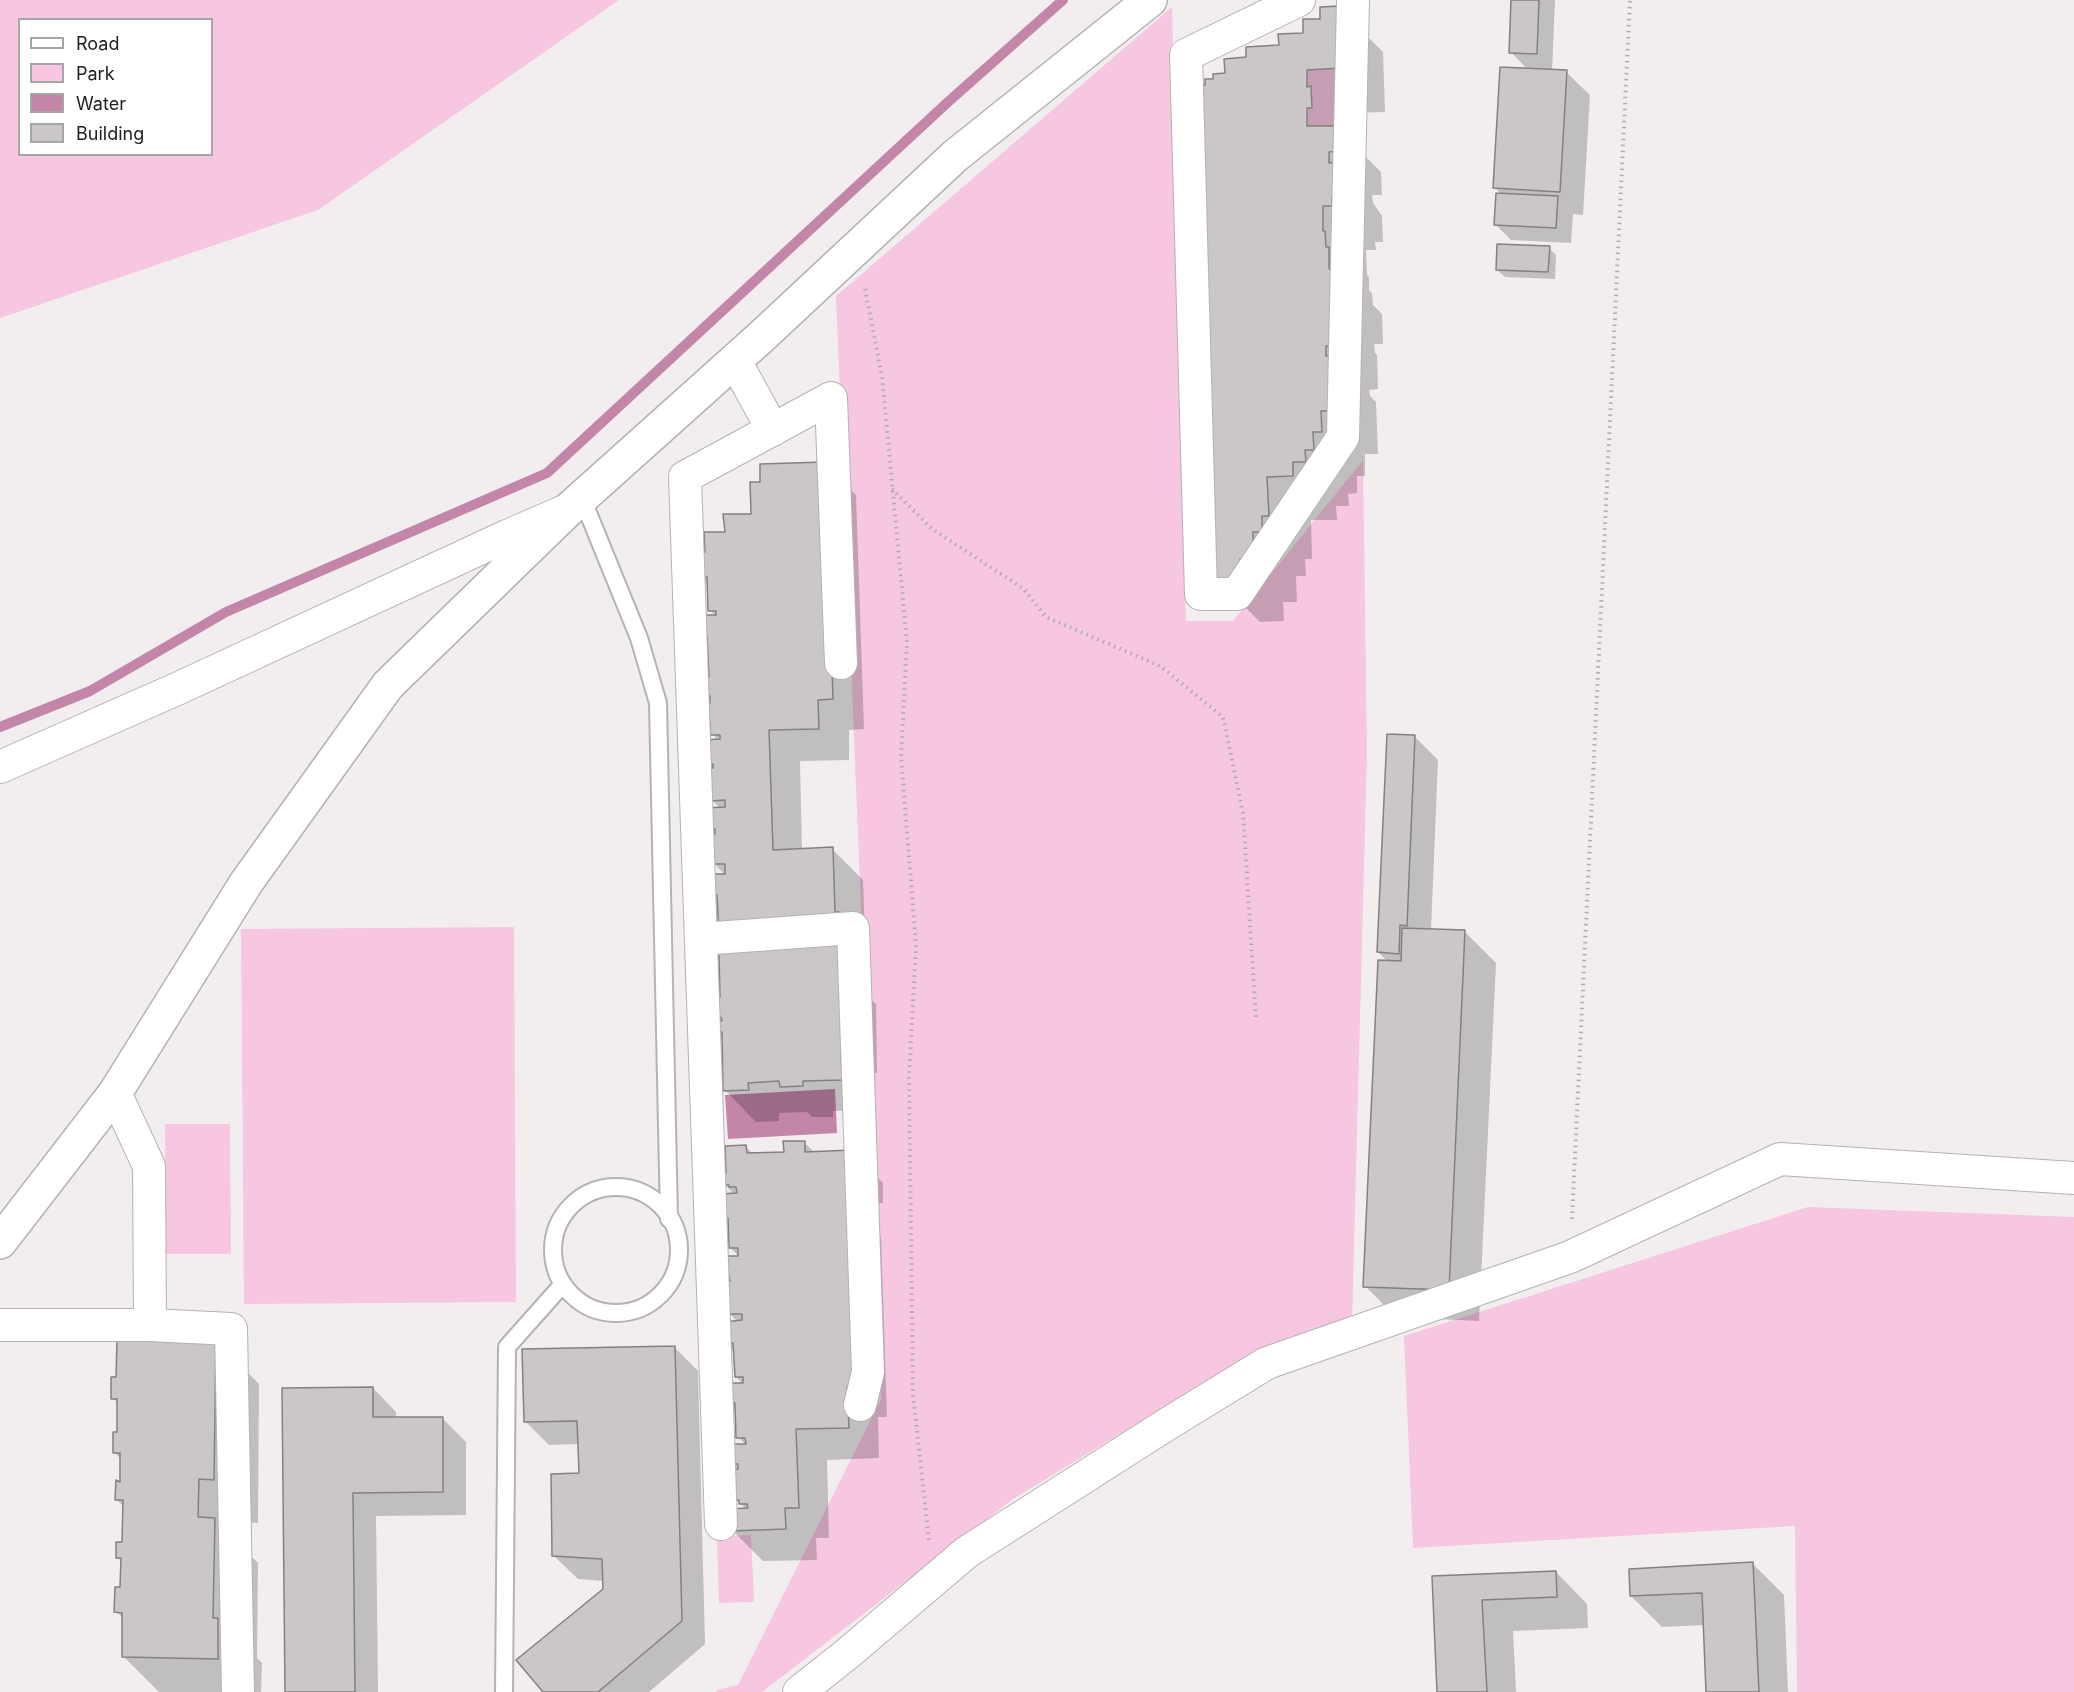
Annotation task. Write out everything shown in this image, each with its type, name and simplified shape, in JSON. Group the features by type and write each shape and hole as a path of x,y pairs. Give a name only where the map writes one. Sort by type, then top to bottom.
{"street":[{"path":"0,1242 115,1093 246,883 388,685 575,504 735,361 955,156 1150,0"},
{"path":"1299,0 1260,9 1186,55 1201,594 1237,594 1343,437 1353,0"},
{"path":"735,361 773,430"},
{"path":"721,1524 685,477 831,398 841,663"},
{"path":"0,767 179,688 575,504"},
{"path":"701,939 853,928 868,1372 861,1405"},
{"path":"115,1093 149,1166 150,1325"},
{"path":"799,1692 967,1552 1168,1423 1267,1363 1570,1257 1780,1159 2074,1179"},
{"path":"0,1325 150,1325 231,1329 238,1692"}],"lane":[{"path":"575,504 639,638 658,703 669,1219"},
{"path":"603,1188 639,1191 654,1201 669,1219 675,1230 679,1248 676,1267 669,1285 656,1299 640,1308 621,1312 604,1312 574,1297 562,1284 555,1269 552,1252 555,1235 566,1212 586,1194 603,1188"},
{"path":"504,1692 507,1347 562,1284"}],"path":[{"path":"1570,1257 1630,0"},
{"path":"846,258 864,283 882,376 907,643 902,756 916,945 909,1077 913,1395 934,1579"},
{"path":"892,489 932,529 1024,589 1046,617 1160,666 1222,717 1243,813 1256,1020"}],"green space":[{"path":"0,0 619,0 318,210 0,318"},
{"path":"1172,7 1186,621 1233,621 1363,460 1367,752 1352,1323 1233,1365 1013,1499 762,1692 717,1692 716,1690 738,1685 881,1399 836,296"},
{"path":"1341,68 1337,126 1307,126 1307,108 1312,108 1311,86 1307,86 1307,70"},
{"path":"514,927 516,1302 244,1304 241,929"},
{"path":"165,1124 230,1124 231,1254 166,1254"},
{"path":"1808,1207 2074,1217 2074,1692 1797,1692 1795,1526 1413,1548 1404,1336"},
{"path":"751,1535 754,1602 719,1603 717,1536"}],"water":[{"path":"835,1089 837,1133 728,1139 725,1095"}],"building":[{"path":"1511,0 1539,0 1537,54 1509,53"},
{"path":"1339,6 1341,68 1307,70 1307,87 1311,86 1312,108 1307,108 1307,126 1337,126 1338,151 1329,152 1329,163 1334,162 1339,198 1332,198 1332,206 1323,206 1323,231 1325,231 1326,247 1329,247 1329,269 1338,269 1335,346 1326,346 1326,356 1332,356 1334,411 1321,411 1322,432 1313,432 1314,450 1305,450 1306,462 1293,462 1293,476 1267,477 1269,516 1262,516 1262,532 1253,532 1253,558 1240,559 1240,578 1214,578 1196,85 1205,85 1205,79 1213,79 1213,74 1225,73 1224,59 1246,57 1246,47 1279,45 1278,34 1303,33 1303,19 1320,19 1320,7"},
{"path":"1500,67 1567,70 1560,192 1493,188"},
{"path":"1496,193 1558,196 1556,228 1494,225"},
{"path":"1497,244 1550,246 1548,272 1496,270"},
{"path":"825,462 833,699 818,700 819,729 769,730 773,850 833,847 835,912 839,912 840,972 847,1043 841,1043 842,1080 803,1081 803,1086 780,1087 779,1081 748,1083 749,1090 723,1091 722,1032 713,1033 713,1021 722,1021 721,1017 714,1017 713,997 720,997 719,956 710,957 719,936 717,895 708,896 707,874 725,874 725,864 712,864 707,835 715,834 715,829 706,830 705,808 725,807 725,800 710,801 704,768 713,768 713,764 704,764 703,740 720,739 720,735 710,735 710,723 702,723 701,704 710,703 710,696 701,697 701,678 709,677 707,636 700,637 698,615 716,615 716,611 708,611 707,577 697,577 697,552 705,552 704,532 725,532 723,514 751,514 750,482 760,482 760,464"},
{"path":"1387,734 1415,735 1407,926 1400,925 1399,954 1377,952"},
{"path":"1402,928 1465,930 1449,1290 1363,1287 1378,960 1401,961"},
{"path":"783,1141 805,1141 805,1152 852,1150 856,1387 847,1387 849,1428 796,1429 799,1508 785,1508 786,1529 730,1531 729,1509 748,1508 747,1504 739,1504 739,1500 735,1500 728,1470 738,1469 738,1464 728,1464 728,1444 746,1444 745,1438 736,1438 735,1403 726,1404 725,1383 743,1383 743,1377 735,1377 733,1343 725,1343 724,1322 742,1320 742,1314 728,1314 722,1281 730,1281 729,1276 722,1276 722,1256 738,1256 738,1248 729,1248 728,1218 720,1218 719,1194 737,1193 736,1187 723,1185 722,1173 726,1173 725,1146 746,1145 747,1153 784,1152"},
{"path":"173,1331 216,1338 214,1480 199,1479 198,1517 215,1518 213,1618 218,1618 218,1659 122,1657 122,1613 114,1612 115,1587 120,1587 121,1558 116,1558 116,1542 122,1542 123,1500 115,1500 116,1480 120,1482 120,1453 113,1453 113,1432 117,1432 117,1399 111,1399 111,1377 116,1377 117,1338 164,1332 164,1342 173,1342"},
{"path":"675,1346 682,1621 598,1692 543,1692 516,1660 603,1589 602,1559 552,1556 551,1474 579,1473 577,1421 524,1422 522,1349"},
{"path":"373,1387 373,1417 443,1417 443,1492 353,1493 355,1692 285,1692 282,1388"},
{"path":"1753,1562 1759,1692 1706,1692 1702,1593 1630,1596 1629,1569"},
{"path":"1556,1571 1557,1597 1482,1600 1487,1692 1437,1692 1432,1576"}],"waterway":[{"path":"0,727 90,691 226,612 547,473 948,102 1063,0"}]}
